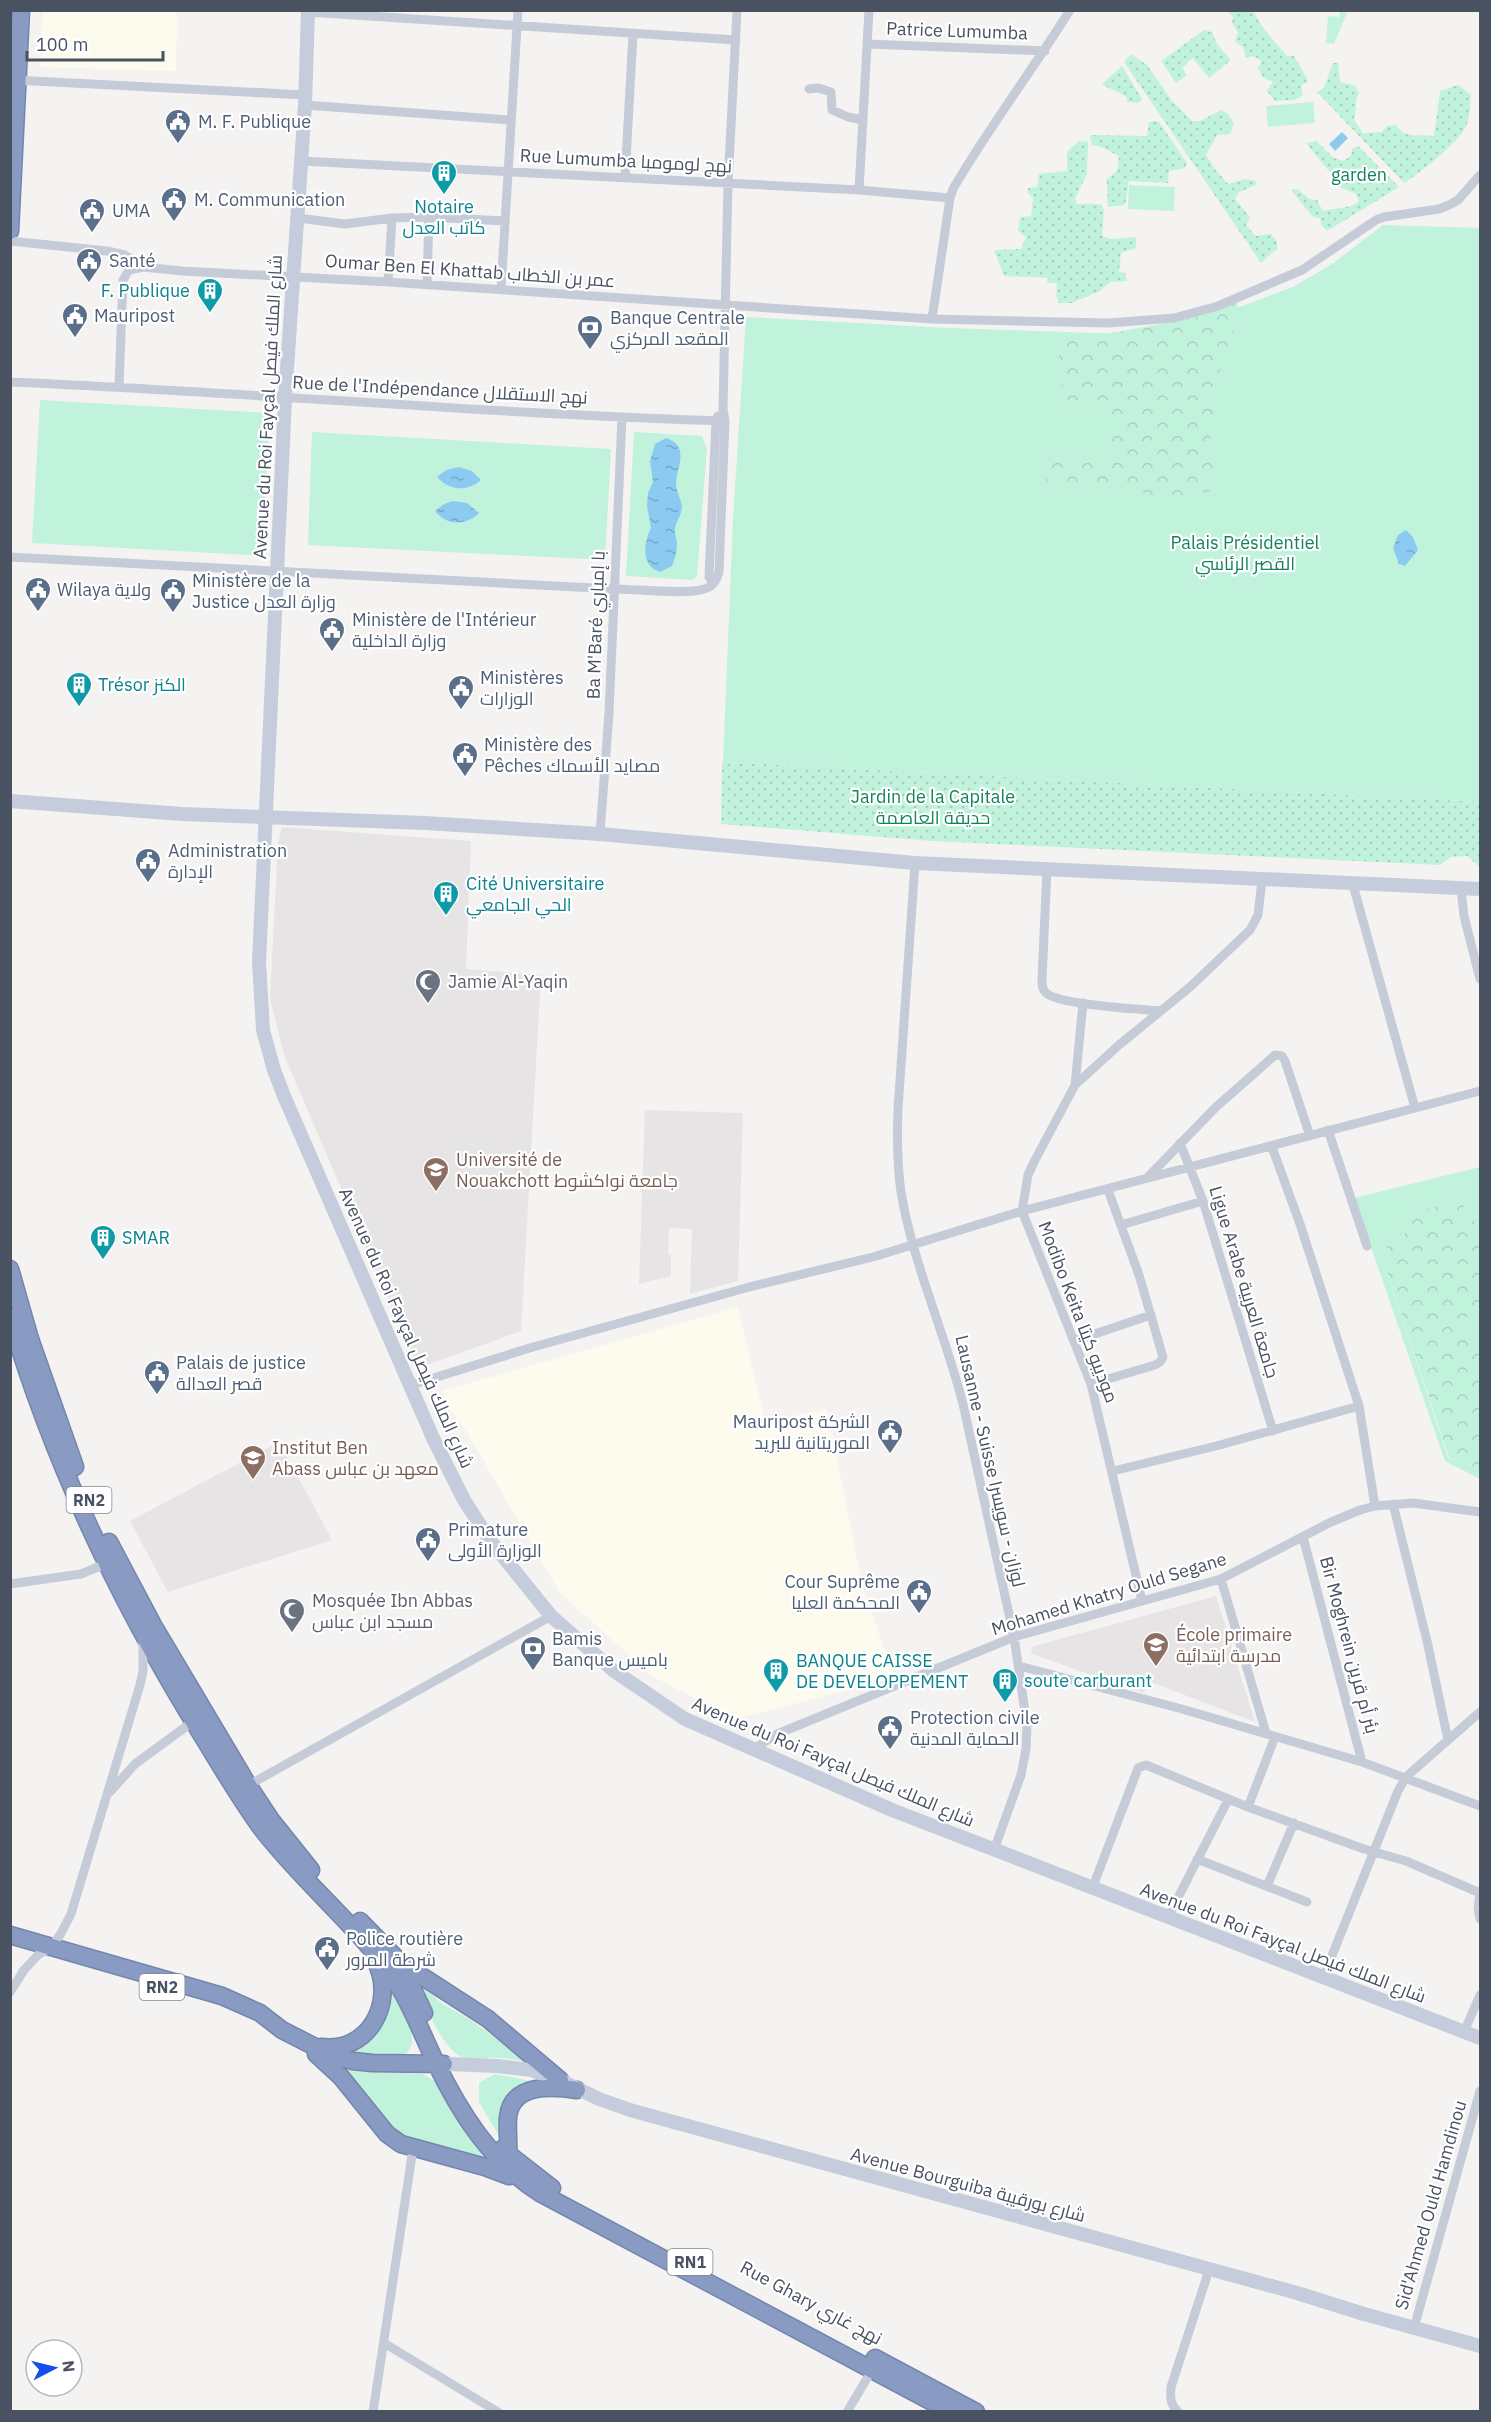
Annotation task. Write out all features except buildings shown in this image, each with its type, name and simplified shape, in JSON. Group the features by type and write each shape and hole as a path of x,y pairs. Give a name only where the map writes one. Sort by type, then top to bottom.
{"highway":[{"path":"10,231 15,80 21,10"},
{"name":"RN2","path":"10,1269 30,1339 71,1459 101,1527 112,1561"},
{"name":"RN2","path":"10,1317 14,1341 62,1464 148,1631 243,1789 263,1829 308,1884 371,1949 392,1976 442,2064"},
{"name":"RN2","path":"243,1789 317,1877 400,1962 442,2064"},
{"name":"RN2","path":"10,1935 45,1951"},
{"name":"RN2","path":"10,1946 45,1951 222,1996 260,2013 282,2030 333,2056 353,2061 442,2064"},
{"path":"305,2043 328,2048 347,2045 364,2035 376,2020 381,2011 384,1992 381,1973 371,1949"},
{"path":"400,1962 488,2019 560,2080"},
{"name":"RN2","path":"305,2043 341,2077 387,2134 401,2144 413,2149 497,2161"},
{"name":"Rue Ghary نهج غاري","path":"442,2064 471,2124 497,2161 520,2181 661,2260 951,2412"},
{"path":"497,2161 508,2116 514,2102 522,2095 543,2087 554,2086 577,2090"},
{"name":"Rue Ghary نهج غاري","path":"497,2161 976,2412"}],"street":[{"path":"501,289 518,10"},
{"path":"10,557 614,589 704,590 713,583 710,576 723,409 728,183 737,10"},
{"path":"859,190 869,10"},
{"path":"932,319 950,198 994,122 1045,51 1070,10"},
{"path":"308,11 736,40"},
{"name":"Avenue du Roi Fayçal شارع الملك فيصل","path":"308,11 305,100 285,398 259,962 260,1014 268,1050 284,1096 464,1500 489,1539 551,1616 590,1652 640,1690 685,1719 892,1810 1480,2038"},
{"path":"625,178 633,33"},
{"name":"Patrice Lumumba","path":"867,44 1045,51"},
{"path":"15,80 305,100 511,120"},
{"path":"809,90 818,88 831,92 832,110 863,120"},
{"name":"Rue Lumumba نهج لومومبا","path":"301,161 859,190 950,198"},
{"name":"Oumar Ben El Khattab عمر بن الخطاب","path":"10,241 107,251 125,255 143,267 182,271 501,289 932,319 1108,323 1154,320 1198,313 1218,306 1292,275 1376,220 1439,209 1449,205 1458,200 1480,175"},
{"path":"297,218 345,224 392,218 429,217 505,221"},
{"path":"427,285 429,217"},
{"path":"388,282 392,218"},
{"path":"119,387 123,280 129,270 143,267"},
{"name":"Rue de l'Indépendance نهج الاستقلال","path":"10,382 721,421"},
{"name":"Ba M'Baré با إمباري","path":"600,834 609,713 622,417"},
{"path":"10,801 182,814 265,816 600,834 915,863 1353,885 1480,889"},
{"name":"Lausanne - Suisse لوزان - سويسرا","path":"915,863 898,1109 897,1150 901,1191 914,1244 960,1395 1014,1637 1026,1715 1026,1749 1013,1800 994,1850"},
{"path":"1047,870 1042,963 1043,988 1053,998 1160,1011"},
{"path":"1022,1211 1031,1168 1053,1123 1076,1085 1190,987 1250,930 1258,915 1262,880"},
{"path":"1353,885 1415,1108"},
{"path":"1461,889 1464,916 1480,979"},
{"path":"1076,1085 1083,1003"},
{"path":"1146,1178 1216,1107 1275,1055 1282,1056 1285,1061 1310,1136"},
{"path":"411,1385 533,1347 753,1286 850,1263 1022,1211 1480,1091"},
{"path":"1328,1130 1367,1246"},
{"name":"Ligue Arabe جامعة العربية","path":"1180,1143 1203,1201 1273,1431"},
{"path":"1272,1147 1294,1206 1359,1406 1375,1506"},
{"path":"1091,1384 1160,1362 1162,1352 1108,1190"},
{"path":"1120,1224 1203,1201"},
{"name":"Modibo Keita موديبو كيتا","path":"1022,1211 1091,1384 1142,1601"},
{"path":"1074,1341 1151,1316"},
{"path":"1113,1471 1273,1431 1359,1406"},
{"path":"1393,1504 1427,1641 1448,1740"},
{"name":"Mohamed Khatry Ould Segane","path":"752,1750 777,1734 1014,1637 1221,1579 1329,1523 1375,1506 1429,1504 1480,1512"},
{"name":"Bir Moghrein بئر أم قرين","path":"1304,1537 1362,1762"},
{"path":"10,1584 81,1574 112,1561"},
{"path":"1221,1579 1270,1735 1248,1807"},
{"path":"243,1789 551,1616"},
{"path":"10,1992 24,1970 45,1951 66,1926 140,1685 148,1631"},
{"path":"1019,1666 1182,1709 1362,1762 1480,1806"},
{"path":"1323,1978 1393,1800 1406,1777 1480,1712"},
{"path":"107,1797 135,1764 199,1718"},
{"path":"1092,1889 1137,1772 1141,1766 1146,1765 1228,1800 1374,1852 1406,1861 1480,1892 1478,1909 1480,1919"},
{"path":"1168,1917 1228,1800"},
{"path":"1268,1886 1294,1823"},
{"path":"1197,1859 1307,1902"},
{"path":"1464,2032 1480,1995"},
{"name":"Avenue Bourguiba شارع بورقيبة","path":"442,2064 531,2070 640,2113 1297,2293 1480,2346"},
{"name":"Sid'Ahmed Ould Hamdinou","path":"1414,2328 1480,2091"},
{"path":"373,2412 413,2149"},
{"path":"1178,2412 1173,2407 1170,2397 1171,2387 1209,2270"},
{"path":"384,2343 498,2412"},
{"path":"847,2412 872,2370"}],"shaded area":[{"path":"43,11 177,11 176,71 39,67"},
{"name":"Université de Nouakchott جامعة نواكشوط","path":"282,827 471,841 466,969 541,975 521,1331 418,1368 284,1055 270,998 278,844"},
{"path":"645,1110 743,1113 738,1281 690,1294 692,1229 669,1228 668,1254 671,1255 671,1276 639,1284"},
{"path":"738,1307 765,1422 827,1409 862,1585 894,1678 735,1719 652,1676 560,1593 467,1432 449,1408 449,1403 442,1391"},
{"name":"Institut Ben Abass معهد بن عباس","path":"279,1442 332,1540 168,1592 130,1521"},
{"name":"École primaire مدرسة ابتدائية","path":"1216,1596 1255,1722 1151,1682 1143,1693 1032,1654 1031,1647"}],"green space":[{"path":"1228,11 1253,11 1263,28 1287,56 1294,56 1307,78 1307,82 1301,85 1303,95 1295,100 1275,101 1267,91 1273,82 1263,77 1258,68 1262,62 1254,56 1246,58 1243,47 1235,42 1238,32 1232,23 1233,17"},
{"path":"1340,12 1347,13 1334,44 1326,43 1328,16 1339,17"},
{"path":"1204,30 1212,32 1217,44 1231,60 1209,78 1193,58 1182,68 1187,75 1176,83 1161,61"},
{"path":"1131,54 1147,65 1172,101 1192,121 1200,121 1221,110 1228,114 1234,123 1230,134 1217,135 1206,155 1228,184 1245,179 1256,181 1257,184 1238,193 1235,199 1250,217 1246,225 1255,236 1271,234 1277,242 1277,250 1261,263 1124,62"},
{"path":"1333,63 1338,63 1340,82 1355,85 1359,93 1354,120 1363,133 1382,132 1387,126 1396,125 1408,135 1434,136 1440,91 1458,85 1471,95 1467,124 1449,148 1404,183 1317,92 1324,88"},
{"path":"1122,66 1142,99 1139,103 1127,102 1127,98 1102,84"},
{"path":"1313,102 1315,123 1268,127 1266,106"},
{"path":"1149,122 1159,122 1187,163 1185,168 1169,171 1168,183 1129,181 1125,205 1108,207 1106,180 1117,171 1119,156 1092,145 1090,135 1147,136"},
{"path":"1079,141 1088,142 1087,174 1075,199 1077,204 1101,204 1104,210 1102,236 1111,239 1136,237 1136,248 1121,253 1119,272 1125,273 1127,281 1110,282 1100,291 1072,303 1059,303 1056,296 1057,283 1047,283 1048,278 1004,276 994,250 1021,249 1026,237 1018,231 1020,217 1031,216 1033,198 1028,193 1028,188 1037,187 1039,174 1067,171 1067,152"},
{"name":"garden","path":"1316,141 1334,158 1343,161 1351,156 1352,149 1358,146 1399,187 1327,231 1321,225 1320,219 1312,216 1291,190 1298,189 1309,199 1317,200 1323,211 1351,206 1359,202 1356,194 1335,185 1336,180 1306,143"},
{"path":"1129,185 1175,187 1174,211 1128,209"},
{"name":"Palais Présidentiel القصر الرئاسي","path":"1383,225 1480,228 1480,802 723,762 733,518 746,317 949,328 1127,334 1216,316 1295,286 1332,264"},
{"path":"1236,302 1239,309 1227,358 1217,375 1210,448 1217,489 1174,501 1130,489 1047,485 1045,465 1051,464 1051,447 1063,447 1062,463 1112,463 1106,410 1063,400 1059,355 1066,341 1183,320"},
{"path":"40,400 270,413 263,556 32,543"},
{"path":"312,432 611,449 605,560 308,545"},
{"path":"634,432 702,436 707,449 697,576 693,580 626,576"},
{"name":"Jardin de la Capitale حديقة العاصمة","path":"722,762 1480,802 1480,867 1467,856 1451,857 1440,865 932,841 721,824"},
{"path":"1480,1167 1480,1229 1458,1198 1416,1213 1404,1235 1387,1245 1385,1266 1448,1457 1480,1469 1480,1479 1445,1461 1354,1198"},
{"path":"1458,1198 1480,1229 1480,1307 1466,1318 1475,1340 1480,1341 1480,1469 1449,1457 1385,1266 1387,1245 1404,1235 1416,1213"},
{"path":"1480,1307 1480,1341 1475,1341 1466,1317"},
{"path":"415,1977 441,2003 472,2021 529,2062 501,2058 469,2059 459,2056 442,2038"},
{"path":"391,1988 410,2026 412,2045 407,2052 394,2058 346,2052"},
{"path":"338,2065 369,2072 423,2074 436,2082 486,2161 413,2141 399,2134 386,2123 362,2089"},
{"path":"495,2074 531,2081 521,2086 503,2143 479,2102 479,2083"}],"water":[{"path":"1342,132 1348,138 1335,151 1329,144"},
{"path":"666,438 678,446 680,452 676,483 682,506 675,529 677,543 674,561 672,566 660,572 649,565 645,546 651,528 647,506 648,493 653,482 650,461 655,444"},
{"path":"459,467 472,471 481,480 470,487 459,488 447,485 437,477 446,470"},
{"path":"453,501 467,503 479,513 463,522 451,522 435,511"},
{"path":"1406,530 1413,537 1418,550 1405,566 1399,564 1393,548 1398,535"}],"place":[{"name":"M. F. Publique","path":"178,145"},
{"name":"Notaire كاتب العدل","path":"444,196"},
{"name":"M. Communication","path":"174,223"},
{"name":"UMA","path":"92,234"},
{"name":"Santé","path":"89,284"},
{"name":"F. Publique","path":"210,314"},
{"name":"Mauripost","path":"75,339"},
{"name":"Banque Centrale المقعد المركزي","path":"590,351"},
{"name":"Wilaya ولاية","path":"38,613"},
{"name":"Ministère de la Justice وزارة العدل","path":"173,614"},
{"name":"Ministère de l'Intérieur وزارة الداخلية","path":"332,653"},
{"name":"Trésor الكنز","path":"79,708"},
{"name":"Ministères الوزارات","path":"461,711"},
{"name":"Ministère des Pêches مصايد الأسماك","path":"465,778"},
{"name":"Administration الإدارة","path":"148,884"},
{"name":"Cité Universitaire الحي الجامعي","path":"446,917"},
{"name":"Jamie Al-Yaqin","path":"428,1005"},
{"name":"Université de Nouakchott جامعة نواكشوط","path":"436,1193"},
{"name":"SMAR","path":"103,1261"},
{"name":"Palais de justice قصر العدالة","path":"157,1396"},
{"name":"Mauripost الشركة الموريتانية للبريد","path":"890,1455"},
{"name":"Institut Ben Abass معهد بن عباس","path":"253,1481"},
{"name":"Primature الوزارة الأولى","path":"428,1563"},
{"name":"Cour Suprême المحكمة العليا","path":"919,1615"},
{"name":"Mosquée Ibn Abbas مسجد ابن عباس","path":"292,1634"},
{"name":"École primaire مدرسة ابتدائية","path":"1156,1668"},
{"name":"Bamis Banque باميس","path":"533,1672"},
{"name":"BANQUE CAISSE DE DEVELOPPEMENT","path":"776,1694"},
{"name":"soute carburant","path":"1005,1704"},
{"name":"Protection civile الحماية المدنية","path":"890,1751"},
{"name":"Police routière شرطة المرور","path":"327,1972"}]}
